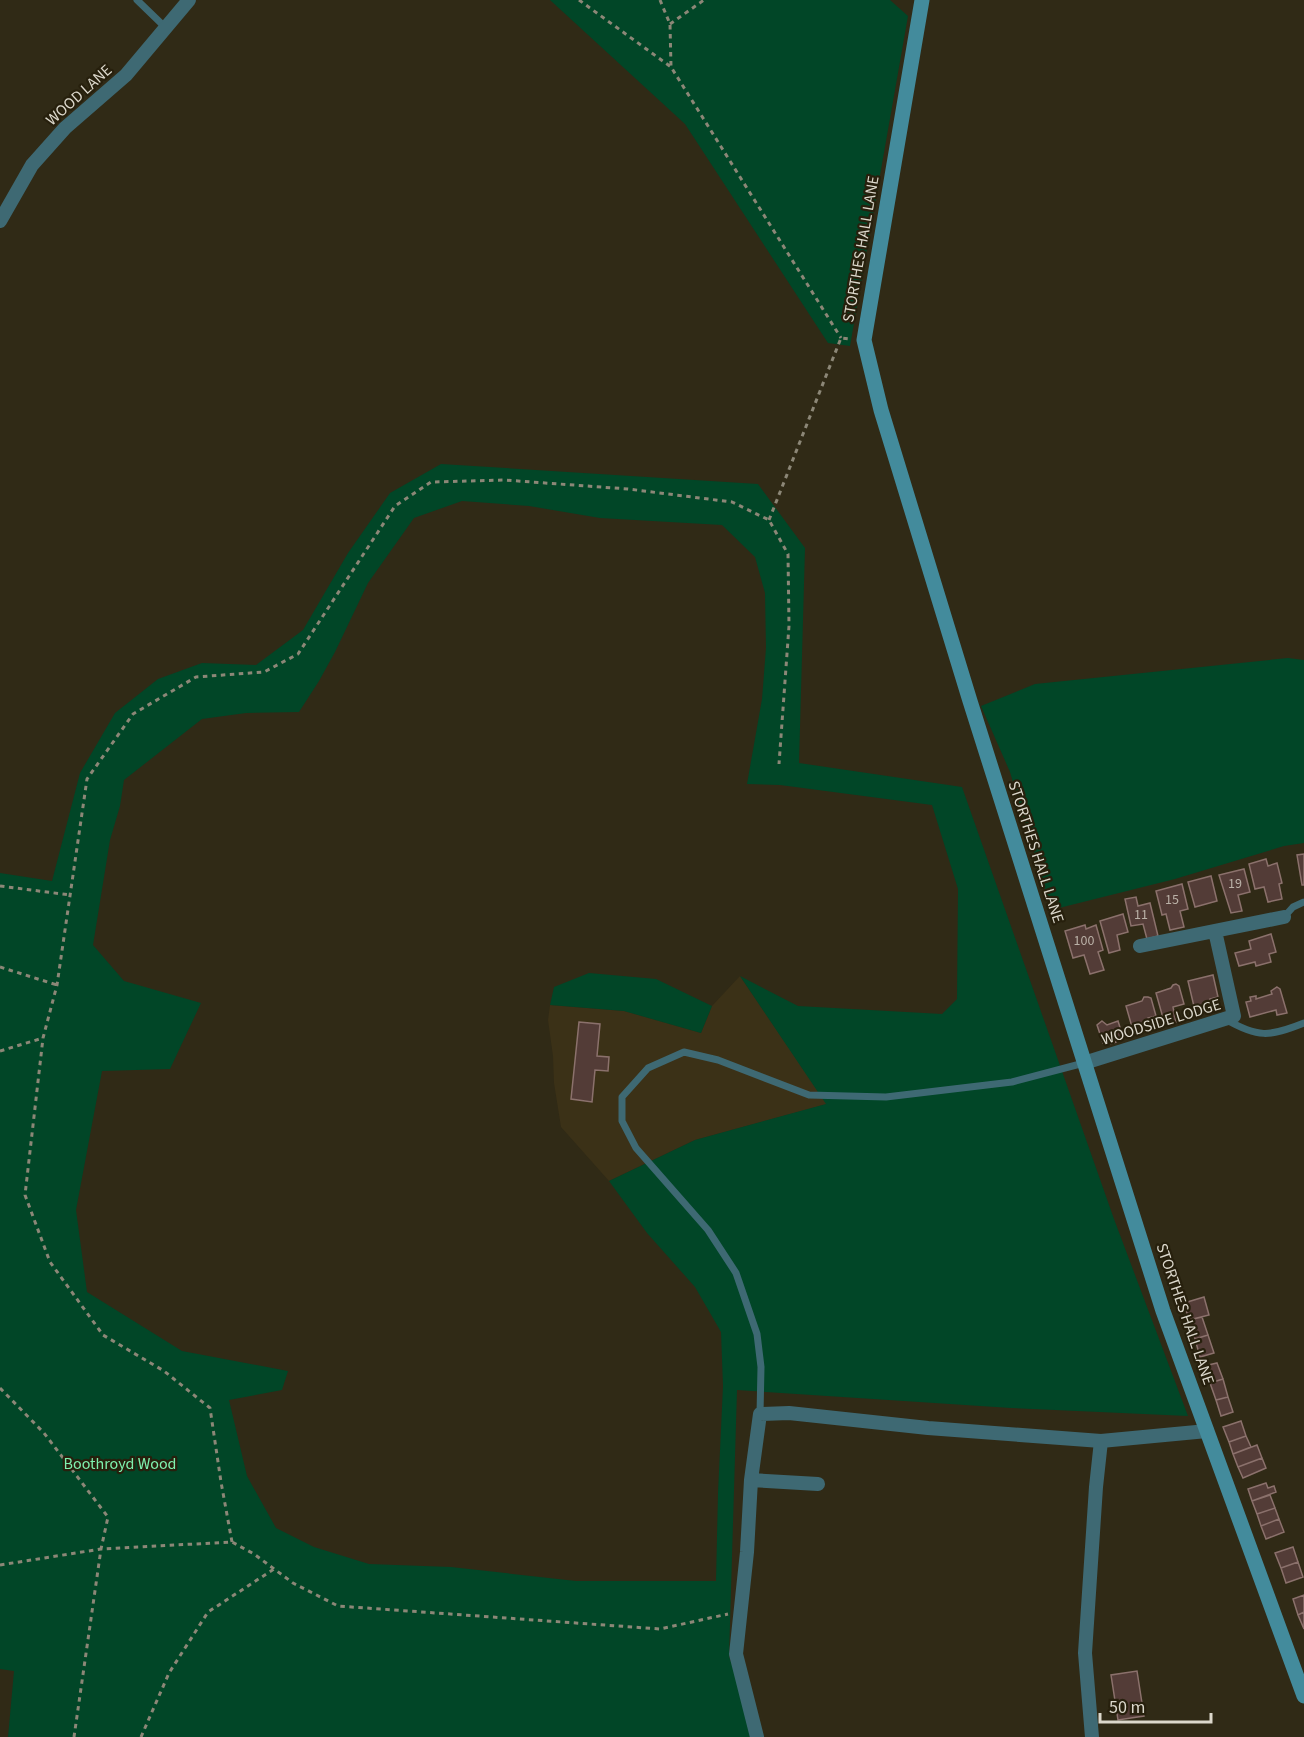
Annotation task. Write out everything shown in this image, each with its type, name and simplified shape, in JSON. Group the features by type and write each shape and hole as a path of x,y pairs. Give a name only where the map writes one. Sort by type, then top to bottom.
{"street":[{"name":"WOOD LANE","path":"0,221 32,165 65,128 126,75 189,0"},
{"name":"STORTHES HALL LANE","path":"922,0 864,340 881,410 959,668 1163,1311 1304,1696"},
{"path":"1140,946 1284,917"},
{"name":"WOODSIDE LODGE","path":"1084,1064 1234,1016 1215,931"},
{"path":"757,1737 736,1654 760,1414 789,1413 974,1432 1101,1441 1207,1431"},
{"path":"1092,1737 1085,1653 1101,1441"},
{"path":"752,1480 818,1484"}],"lane":[{"path":"137,0 166,28"},
{"path":"1284,917 1293,907 1304,902"},
{"path":"1226,1019 1244,1030 1263,1034 1304,1023"},
{"path":"760,1414 761,1367 757,1334 736,1273 708,1230 636,1149 622,1121 622,1097 648,1068 684,1052 718,1060 809,1095 886,1097 1012,1082 1084,1064"}],"path":[{"path":"579,0 671,67 841,338"},
{"path":"660,0 670,24 671,67"},
{"path":"670,24 704,0"},
{"path":"841,338 864,340"},
{"path":"769,520 841,338"},
{"path":"232,1542 220,1482 210,1408 164,1371 103,1335 50,1262 25,1195 43,1038 57,985 87,779 133,714 196,677 264,672 298,654 395,506 431,482 504,480 628,489 732,502 769,520 788,554 789,626 779,764"},
{"path":"0,886 70,895"},
{"path":"0,967 57,985"},
{"path":"0,1051 43,1038"},
{"path":"0,1388 44,1433 108,1517 101,1550 74,1737"},
{"path":"0,1565 101,1550 232,1542 254,1554 293,1583 338,1606 660,1629 741,1611"},
{"path":"141,1737 169,1673 208,1612 274,1569"}],"shaded area":[{"path":"740,976 827,1104 695,1140 609,1181 561,1127 548,1020 550,1005 624,1011 701,1033 712,1006"}],"green space":[{"path":"550,0 890,0 908,16 850,346 828,343 685,124"},
{"name":"Boothroyd Wood","path":"441,464 758,484 805,548 799,763 962,787 1114,1219 1188,1416 1011,1408 737,1390 729,1656 755,1737 8,1737 14,1671 0,1669 0,873 52,881 80,773 115,713 158,679 202,663 256,665 303,630 348,553 390,493","holes":["462,501 529,506 600,518 722,525 755,557 765,593 766,648 762,699 747,784 780,785 932,805 958,889 957,999 942,1014 798,1006 740,976 826,1104 695,1140 609,1181 647,1233 695,1287 721,1332 723,1386 716,1581 576,1581 451,1567 369,1564 314,1547 276,1528 247,1476 229,1400 282,1390 288,1371 182,1351 87,1292 76,1210 102,1071 170,1069 201,1003 124,981 93,945 110,840 120,806 124,780 202,719 246,713 299,712 335,652 368,583 414,518"]},
{"path":"1288,658 1304,660 1304,843 1284,846 1175,879 1051,910 1010,772 981,706 1035,684"},
{"path":"589,973 656,979 712,1006 701,1033 624,1011 550,1005 554,987"}],"building":[{"path":"1304,854 1304,885 1302,885 1297,855"},
{"path":"1266,859 1268,866 1277,863 1282,883 1279,884 1282,899 1268,902 1264,887 1255,889 1249,864"},
{"path":"1244,869 1250,892 1238,895 1242,911 1231,913 1219,875"},
{"path":"1211,876 1217,901 1195,907 1188,882"},
{"path":"1182,884 1188,909 1180,911 1184,927 1170,930 1166,914 1162,915 1156,891"},
{"path":"1136,897 1138,906 1150,903 1158,936 1147,939 1143,924 1131,926 1125,899"},
{"path":"1123,914 1128,932 1117,935 1120,950 1109,953 1100,921"},
{"path":"1085,925 1086,929 1096,925 1103,950 1098,952 1104,970 1090,974 1084,955 1073,958 1065,931"},
{"path":"1271,934 1276,952 1269,954 1271,962 1256,966 1255,962 1239,966 1235,953 1251,949 1249,941"},
{"path":"1213,975 1218,997 1210,999 1211,1003 1205,1005 1207,1012 1196,1015 1188,981"},
{"path":"1176,984 1179,986 1184,1004 1173,1007 1176,1022 1165,1025 1156,993"},
{"path":"1277,987 1280,989 1287,1013 1277,1015 1276,1010 1250,1017 1246,1002 1251,1001 1250,997 1256,996 1256,999 1272,994 1271,991"},
{"path":"1144,997 1151,998 1156,1016 1148,1018 1149,1023 1143,1024 1145,1031 1134,1034 1126,1006 1142,1001"},
{"path":"1102,1021 1107,1025 1118,1021 1123,1037 1115,1039 1116,1042 1111,1044 1110,1041 1103,1043 1097,1025"},
{"path":"579,1022 600,1024 597,1056 609,1057 608,1071 595,1070 592,1102 571,1099"},
{"path":"1204,1297 1209,1315 1189,1320 1184,1303"},
{"path":"1202,1317 1208,1335 1195,1339 1189,1320"},
{"path":"1208,1335 1214,1353 1200,1357 1195,1339"},
{"path":"1217,1363 1223,1379 1210,1383 1204,1366"},
{"path":"1223,1379 1228,1397 1216,1400 1210,1383"},
{"path":"1228,1397 1233,1412 1221,1416 1216,1400"},
{"path":"1241,1421 1246,1436 1229,1442 1223,1427"},
{"path":"1246,1436 1251,1447 1233,1454 1229,1442"},
{"path":"1257,1445 1262,1458 1238,1467 1233,1454"},
{"path":"1262,1458 1266,1468 1243,1478 1238,1467"},
{"path":"1266,1483 1268,1488 1274,1486 1276,1492 1252,1501 1248,1489"},
{"path":"1270,1495 1275,1508 1257,1514 1252,1501"},
{"path":"1275,1508 1279,1519 1261,1526 1257,1514"},
{"path":"1279,1519 1284,1532 1266,1539 1261,1526"},
{"path":"1293,1547 1298,1562 1281,1568 1275,1553"},
{"path":"1298,1562 1303,1577 1286,1583 1281,1568"},
{"path":"1304,1595 1304,1612 1298,1615 1293,1599"},
{"path":"1304,1612 1304,1629 1298,1615"},
{"path":"1137,1671 1144,1716 1118,1720 1111,1675"}]}
